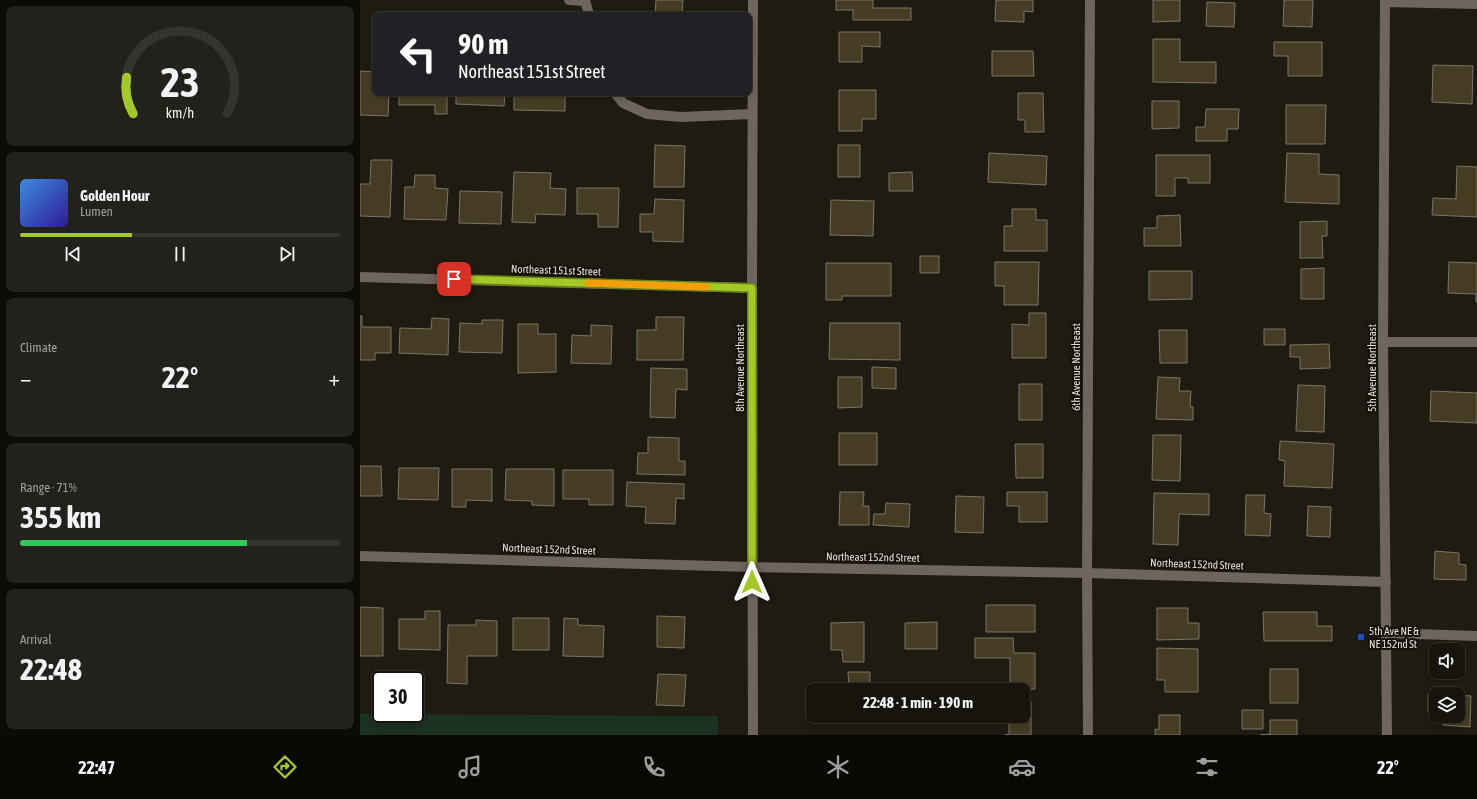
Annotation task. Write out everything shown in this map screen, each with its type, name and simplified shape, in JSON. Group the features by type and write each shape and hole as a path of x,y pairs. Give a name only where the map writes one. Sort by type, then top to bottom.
{"street":[{"path":"569,0 585,0 588,12"},
{"name":"8th Avenue Northeast","path":"753,0 753,735"},
{"name":"6th Avenue Northeast","path":"1088,735 1087,573 1090,0"},
{"path":"1385,1 1477,4"},
{"name":"5th Avenue Northeast","path":"1385,1 1383,342 1387,735"},
{"path":"617,96 623,104 647,114 681,117 752,114"},
{"name":"Northeast 151st Street","path":"360,277 752,288"},
{"path":"1383,342 1477,342"},
{"name":"Northeast 152nd Street","path":"360,556 752,567 1087,573 1386,582"},
{"path":"1386,633 1477,636"}],"green space":[{"path":"360,714 372,714 372,723 424,723 424,714 718,716 718,735 360,735"}],"building":[{"path":"656,0 683,0 682,12 655,12"},
{"path":"836,0 873,0 873,8 911,8 911,20 853,20 853,10 836,10"},
{"path":"996,0 1033,0 1033,12 1024,11 1024,22 995,21"},
{"path":"1153,0 1180,0 1180,21 1153,22"},
{"path":"1284,0 1313,0 1312,27 1283,26"},
{"path":"1207,2 1235,3 1234,27 1206,26"},
{"path":"839,32 880,32 880,47 862,46 862,62 839,62"},
{"path":"1153,39 1180,39 1180,62 1216,62 1216,83 1153,82"},
{"path":"1274,42 1322,42 1322,76 1288,76 1288,56 1274,56"},
{"path":"992,51 1033,51 1034,76 992,76"},
{"path":"1433,65 1473,66 1472,104 1432,102"},
{"path":"360,71 372,72 372,96 389,96 388,116 360,115"},
{"path":"839,90 876,90 876,119 862,119 862,131 839,131"},
{"path":"1018,93 1043,93 1044,132 1025,132 1025,120 1018,120"},
{"path":"399,96 447,96 447,114 435,114 435,105 399,105"},
{"path":"456,96 505,96 504,106 456,104"},
{"path":"514,96 565,96 565,111 514,110"},
{"path":"1152,101 1179,101 1179,128 1152,129"},
{"path":"1286,105 1326,105 1325,144 1286,144"},
{"path":"1206,109 1239,109 1238,129 1227,129 1227,141 1196,141 1196,127 1205,127"},
{"path":"655,145 685,146 684,187 654,187"},
{"path":"838,145 860,145 860,177 838,177"},
{"path":"989,153 1047,156 1046,185 988,182"},
{"path":"1287,153 1319,154 1319,174 1339,175 1339,204 1285,202"},
{"path":"1156,155 1210,155 1210,183 1188,183 1188,178 1175,178 1175,196 1156,196"},
{"path":"371,160 392,160 390,217 360,216 360,184 370,184"},
{"path":"1457,166 1477,167 1477,217 1432,215 1433,198 1456,199"},
{"path":"514,172 551,173 550,188 566,189 565,215 536,214 535,223 512,222"},
{"path":"912,172 913,191 889,191 889,173"},
{"path":"415,175 435,175 435,188 448,189 446,220 404,219 405,187 414,187"},
{"path":"577,188 619,188 618,227 598,227 598,214 577,214"},
{"path":"460,191 502,192 501,224 459,223"},
{"path":"655,199 684,200 683,242 653,241 653,232 640,232 640,214 654,214"},
{"path":"831,200 874,201 873,236 830,235"},
{"path":"1012,209 1036,209 1036,220 1047,220 1047,251 1004,251 1004,226 1012,226"},
{"path":"1180,215 1181,246 1144,246 1144,228 1157,228 1157,216"},
{"path":"1327,221 1327,236 1322,236 1323,258 1300,258 1300,222"},
{"path":"920,256 939,256 939,273 920,273"},
{"path":"995,262 1039,262 1038,305 1004,305 1004,286 995,286"},
{"path":"1449,262 1477,263 1477,302 1476,294 1448,293"},
{"path":"826,263 891,263 891,296 842,296 842,300 826,300"},
{"path":"1324,268 1324,299 1301,299 1301,269"},
{"path":"1149,271 1192,271 1192,299 1149,300"},
{"path":"1029,313 1046,313 1046,358 1012,358 1012,324 1029,325"},
{"path":"360,316 362,316 362,327 391,327 391,353 375,353 375,360 360,360"},
{"path":"656,317 684,317 683,360 637,360 637,330 656,330"},
{"path":"432,318 449,319 448,355 399,353 400,328 431,329"},
{"path":"482,320 503,320 502,353 459,352 460,323 482,324"},
{"path":"830,323 900,323 900,360 829,359"},
{"path":"518,324 538,324 538,334 556,334 556,372 518,373"},
{"path":"591,325 612,326 611,364 571,363 572,335 591,336"},
{"path":"1264,329 1285,329 1285,345 1264,345"},
{"path":"1159,330 1187,330 1187,363 1160,363"},
{"path":"1329,344 1330,368 1300,369 1300,357 1290,357 1290,345"},
{"path":"872,367 896,368 896,389 872,388"},
{"path":"651,368 687,369 687,390 676,389 675,418 650,417"},
{"path":"838,377 862,377 862,407 838,408"},
{"path":"1158,377 1180,378 1179,391 1191,391 1190,407 1193,407 1193,420 1156,419"},
{"path":"1019,384 1042,384 1042,420 1019,420"},
{"path":"1298,385 1325,386 1324,432 1296,431"},
{"path":"1431,391 1477,393 1477,423 1430,421"},
{"path":"839,433 877,433 877,465 839,465"},
{"path":"1153,435 1181,435 1180,481 1152,480"},
{"path":"648,437 679,438 679,461 685,461 685,475 637,474 638,453 648,453"},
{"path":"1280,441 1334,444 1332,488 1284,486 1285,461 1279,460"},
{"path":"1015,444 1043,444 1043,478 1016,478"},
{"path":"360,466 381,466 382,496 360,496"},
{"path":"399,468 439,468 438,500 398,499"},
{"path":"452,469 492,469 492,501 466,500 466,507 452,507"},
{"path":"506,469 554,469 554,506 532,505 532,501 505,500"},
{"path":"563,470 613,470 613,505 589,505 589,499 563,499"},
{"path":"627,482 684,484 684,499 676,498 675,524 645,523 646,507 626,506"},
{"path":"840,492 864,492 863,506 869,506 869,525 839,525"},
{"path":"1007,492 1047,492 1047,522 1019,522 1019,506 1007,506"},
{"path":"1154,493 1209,494 1209,515 1179,514 1178,545 1153,544"},
{"path":"1246,495 1265,495 1264,513 1271,514 1270,536 1245,535"},
{"path":"956,496 984,497 983,533 955,532"},
{"path":"886,503 910,504 909,527 873,525 874,514 885,514"},
{"path":"1308,506 1331,507 1330,537 1307,536"},
{"path":"1435,551 1459,553 1459,564 1466,565 1466,580 1434,579"},
{"path":"986,605 1035,605 1035,632 986,632"},
{"path":"360,607 383,608 383,656 360,656"},
{"path":"1157,608 1188,608 1188,623 1199,623 1199,639 1157,640"},
{"path":"425,611 440,611 440,650 399,649 399,619 425,619"},
{"path":"1263,612 1317,612 1317,626 1332,626 1332,641 1264,641"},
{"path":"657,616 685,617 684,648 657,647"},
{"path":"513,618 549,618 549,650 513,650"},
{"path":"564,618 578,619 578,625 604,626 603,657 563,656"},
{"path":"476,620 497,621 497,656 467,656 467,684 447,683 448,625 476,625"},
{"path":"864,622 864,662 843,662 842,650 831,650 831,623"},
{"path":"937,622 937,649 905,649 905,623"},
{"path":"975,638 1013,638 1014,653 1035,653 1035,689 1030,689 1030,683 1010,683 1010,658 975,658"},
{"path":"1157,648 1198,649 1198,692 1165,692 1165,680 1157,680"},
{"path":"1270,669 1298,669 1298,703 1270,703"},
{"path":"848,672 870,672 870,683 849,683"},
{"path":"658,674 686,675 684,706 656,705"},
{"path":"1428,694 1429,694 1429,712"},
{"path":"1465,696 1471,696 1470,727 1443,725 1443,723 1465,723"},
{"path":"1031,702 1031,735 1005,735 1009,734 1009,723 1030,723"},
{"path":"1242,710 1263,710 1263,729 1242,729"},
{"path":"1159,715 1180,715 1180,735 1155,735 1155,729 1159,730"},
{"path":"1270,720 1297,720 1297,735 1260,735 1270,734"}],"slow traffic":[{"path":"588,283 706,287"}],"place":[{"name":"5th Ave NE & NE 152nd St","path":"1361,637"}],"route":[{"path":"454,279 752,288 752,582"}]}
